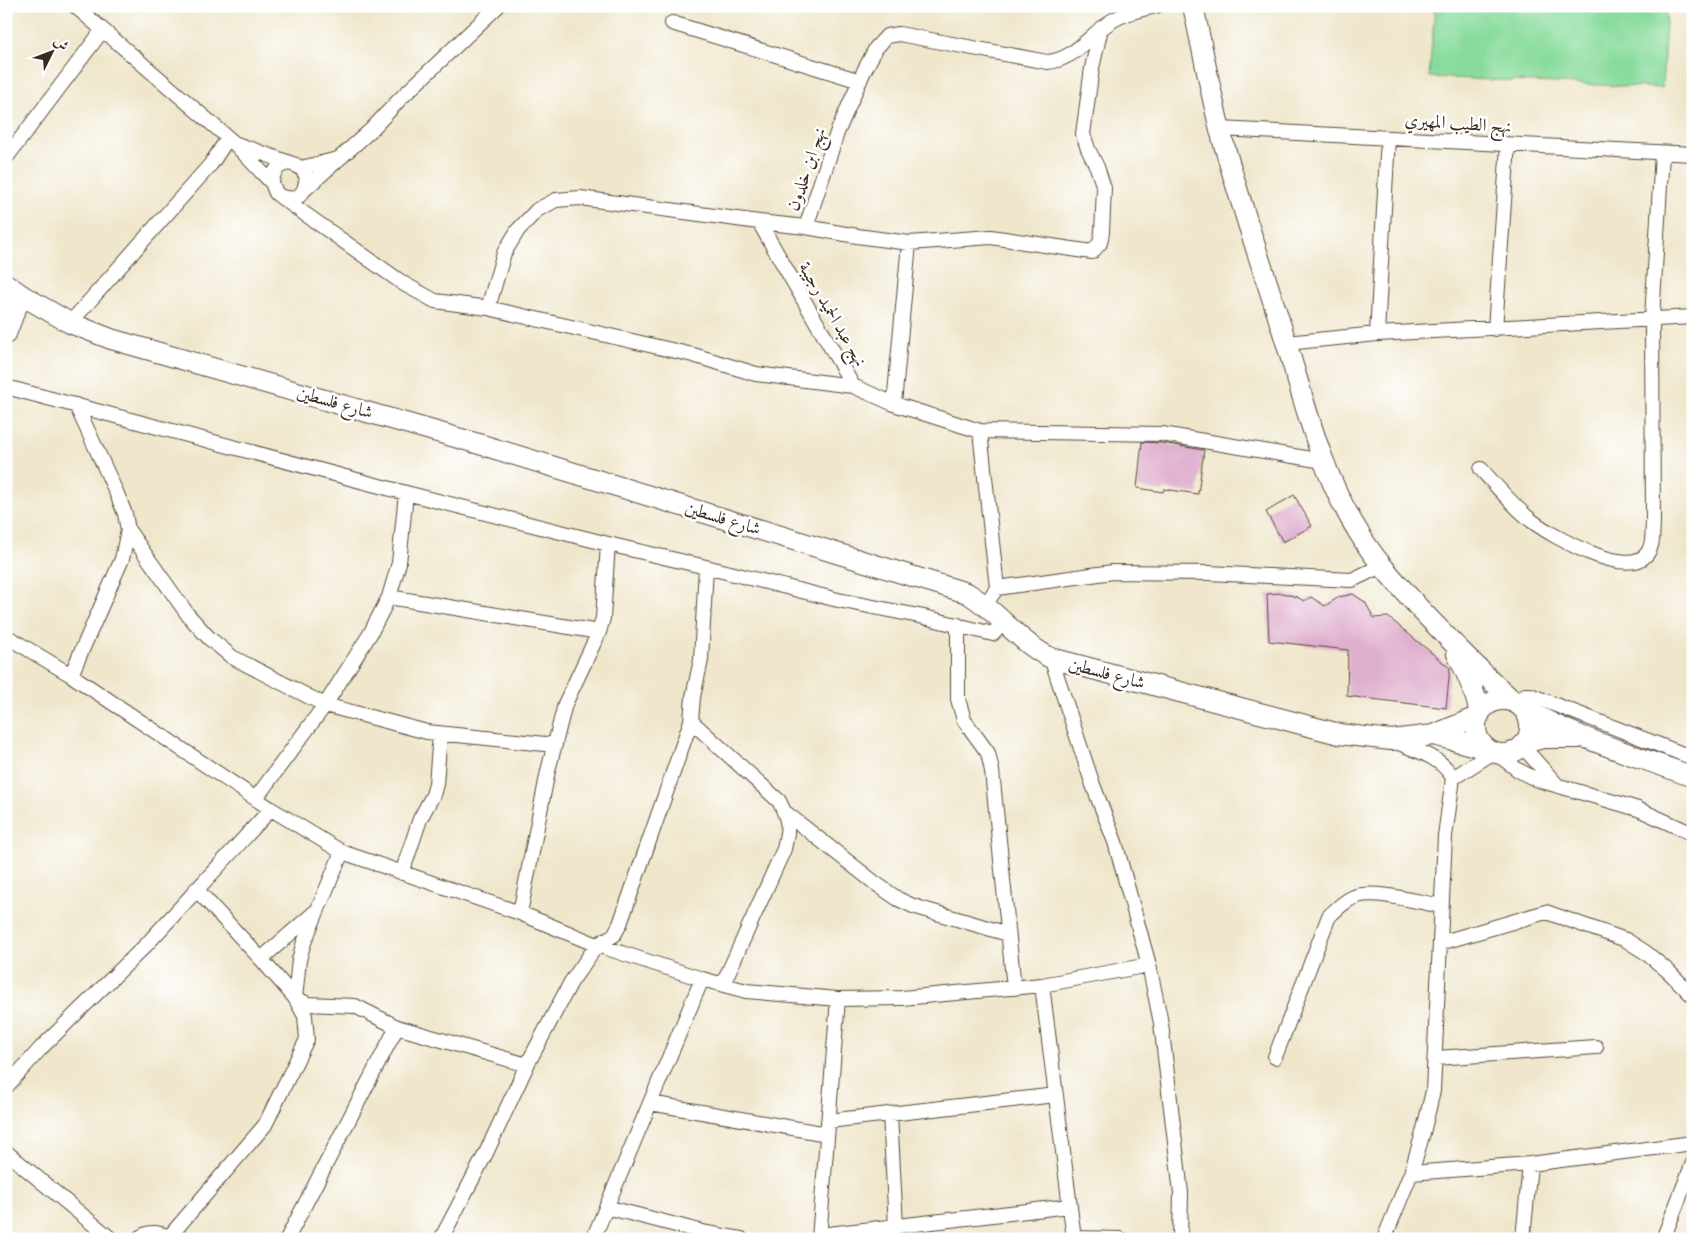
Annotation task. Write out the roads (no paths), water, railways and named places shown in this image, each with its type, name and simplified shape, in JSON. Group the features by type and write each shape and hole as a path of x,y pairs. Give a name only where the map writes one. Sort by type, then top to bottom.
{"street":[{"path":"75,6 230,140 272,183"},
{"path":"281,197 293,199 302,193 498,6"},
{"name":"نهج ابن خلدون","path":"488,308 504,253 518,230 537,210 556,200 580,198 806,227 837,133 876,48 887,36 900,34 1047,62 1065,58 1116,18 1156,6"},
{"path":"1193,6 1220,129 1253,242 1323,461 1358,532 1381,566 1449,639 1526,713 1530,723 1530,732 1525,744"},
{"path":"672,23 860,81"},
{"path":"806,227 909,243 992,237 1092,252 1100,243 1104,188 1083,134 1092,68 1101,28"},
{"path":"6,158 102,31"},
{"name":"نهج الطيب المهيري","path":"1220,129 1508,146 1693,154"},
{"path":"1377,334 1388,138"},
{"path":"230,140 295,165 307,178 302,193 309,218"},
{"path":"70,323 230,140"},
{"path":"1495,328 1508,146"},
{"path":"1481,469 1532,521 1582,550 1606,559 1629,562 1646,556 1652,546 1652,318 1662,153"},
{"path":"339,159 278,167 272,177 276,193 404,284 425,296 436,300 488,308 693,355 756,374 853,386"},
{"name":"نهج عبد الحميد رجيبة","path":"759,222 853,386 894,404 980,431 1162,434 1323,461"},
{"path":"894,404 909,243"},
{"name":"شارع فلسطين","path":"6,284 70,323 111,338 479,444 967,593 985,604 1003,622 1038,651 1051,658 1339,734 1390,740 1434,735"},
{"path":"6,334 15,310 23,296"},
{"path":"1286,343 1377,334 1652,318 1693,318"},
{"path":"6,387 406,493 838,600 993,634 1003,622"},
{"path":"71,675 122,559 128,530 120,500 76,405"},
{"path":"980,431 998,588"},
{"path":"256,798 325,705 370,634 389,597 399,563 406,493"},
{"path":"128,530 188,615 209,638 232,657 325,705 427,732 555,745"},
{"path":"520,913 548,771 565,704 599,632 603,618 608,544"},
{"path":"442,1239 527,1066 571,982 597,945 614,935 620,924 690,721 701,660 706,566"},
{"path":"985,604 998,588 1112,572 1208,573 1352,580 1381,566"},
{"path":"389,597 599,632"},
{"path":"958,625 958,699 964,720 988,753 992,771 1014,988"},
{"path":"6,636 71,675 271,809 342,852 520,913 597,945 702,979 746,991 838,999 902,998 1042,985 1149,965"},
{"path":"1449,639 1476,696 1479,715 1476,725 1477,734 1481,742 1492,752 1526,775 1638,809 1693,834"},
{"path":"1051,658 1093,785 1115,842 1149,965 1162,1023 1181,1193 1180,1239"},
{"path":"1518,705 1525,695 1530,695 1693,758"},
{"path":"1434,735 1479,715 1489,704 1508,700 1536,716 1586,737 1693,777"},
{"path":"690,721 779,801 789,825 784,849 723,984"},
{"path":"402,873 420,819 433,795 436,784 440,734"},
{"path":"1434,735 1469,746 1506,754 1515,752 1525,744 1543,738 1586,737"},
{"path":"1384,1239 1411,1174 1433,1091 1445,836 1454,778 1449,770 1437,760 1390,740"},
{"path":"1525,744 1558,786"},
{"path":"1454,778 1492,752"},
{"path":"6,1087 41,1048 146,945 271,809"},
{"path":"786,814 875,884 898,899 913,906 1008,934"},
{"path":"295,998 299,960 303,945 342,852"},
{"path":"138,1239 143,1235 159,1232 171,1238 265,1125 307,1039 304,1016 295,998 261,958 196,889"},
{"path":"1275,1057 1329,916 1355,896 1371,894 1441,906"},
{"path":"261,958 319,908"},
{"path":"1440,943 1546,912 1626,940 1645,952 1668,971 1693,996"},
{"path":"593,1239 702,979"},
{"path":"1042,985 1074,1238 1121,1239"},
{"path":"295,998 308,1004 355,1006 397,1027 527,1066"},
{"path":"838,999 820,1237 1070,1206"},
{"path":"287,1239 397,1027"},
{"path":"1436,1058 1596,1047"},
{"path":"650,1104 827,1127 890,1114 1056,1095"},
{"path":"890,1114 896,1227"},
{"path":"1411,1174 1530,1164 1693,1143"},
{"path":"6,1152 111,1239"},
{"path":"1663,1239 1693,1163"},
{"path":"1523,1239 1530,1164"},
{"path":"606,1207 707,1236 741,1239"}]}
